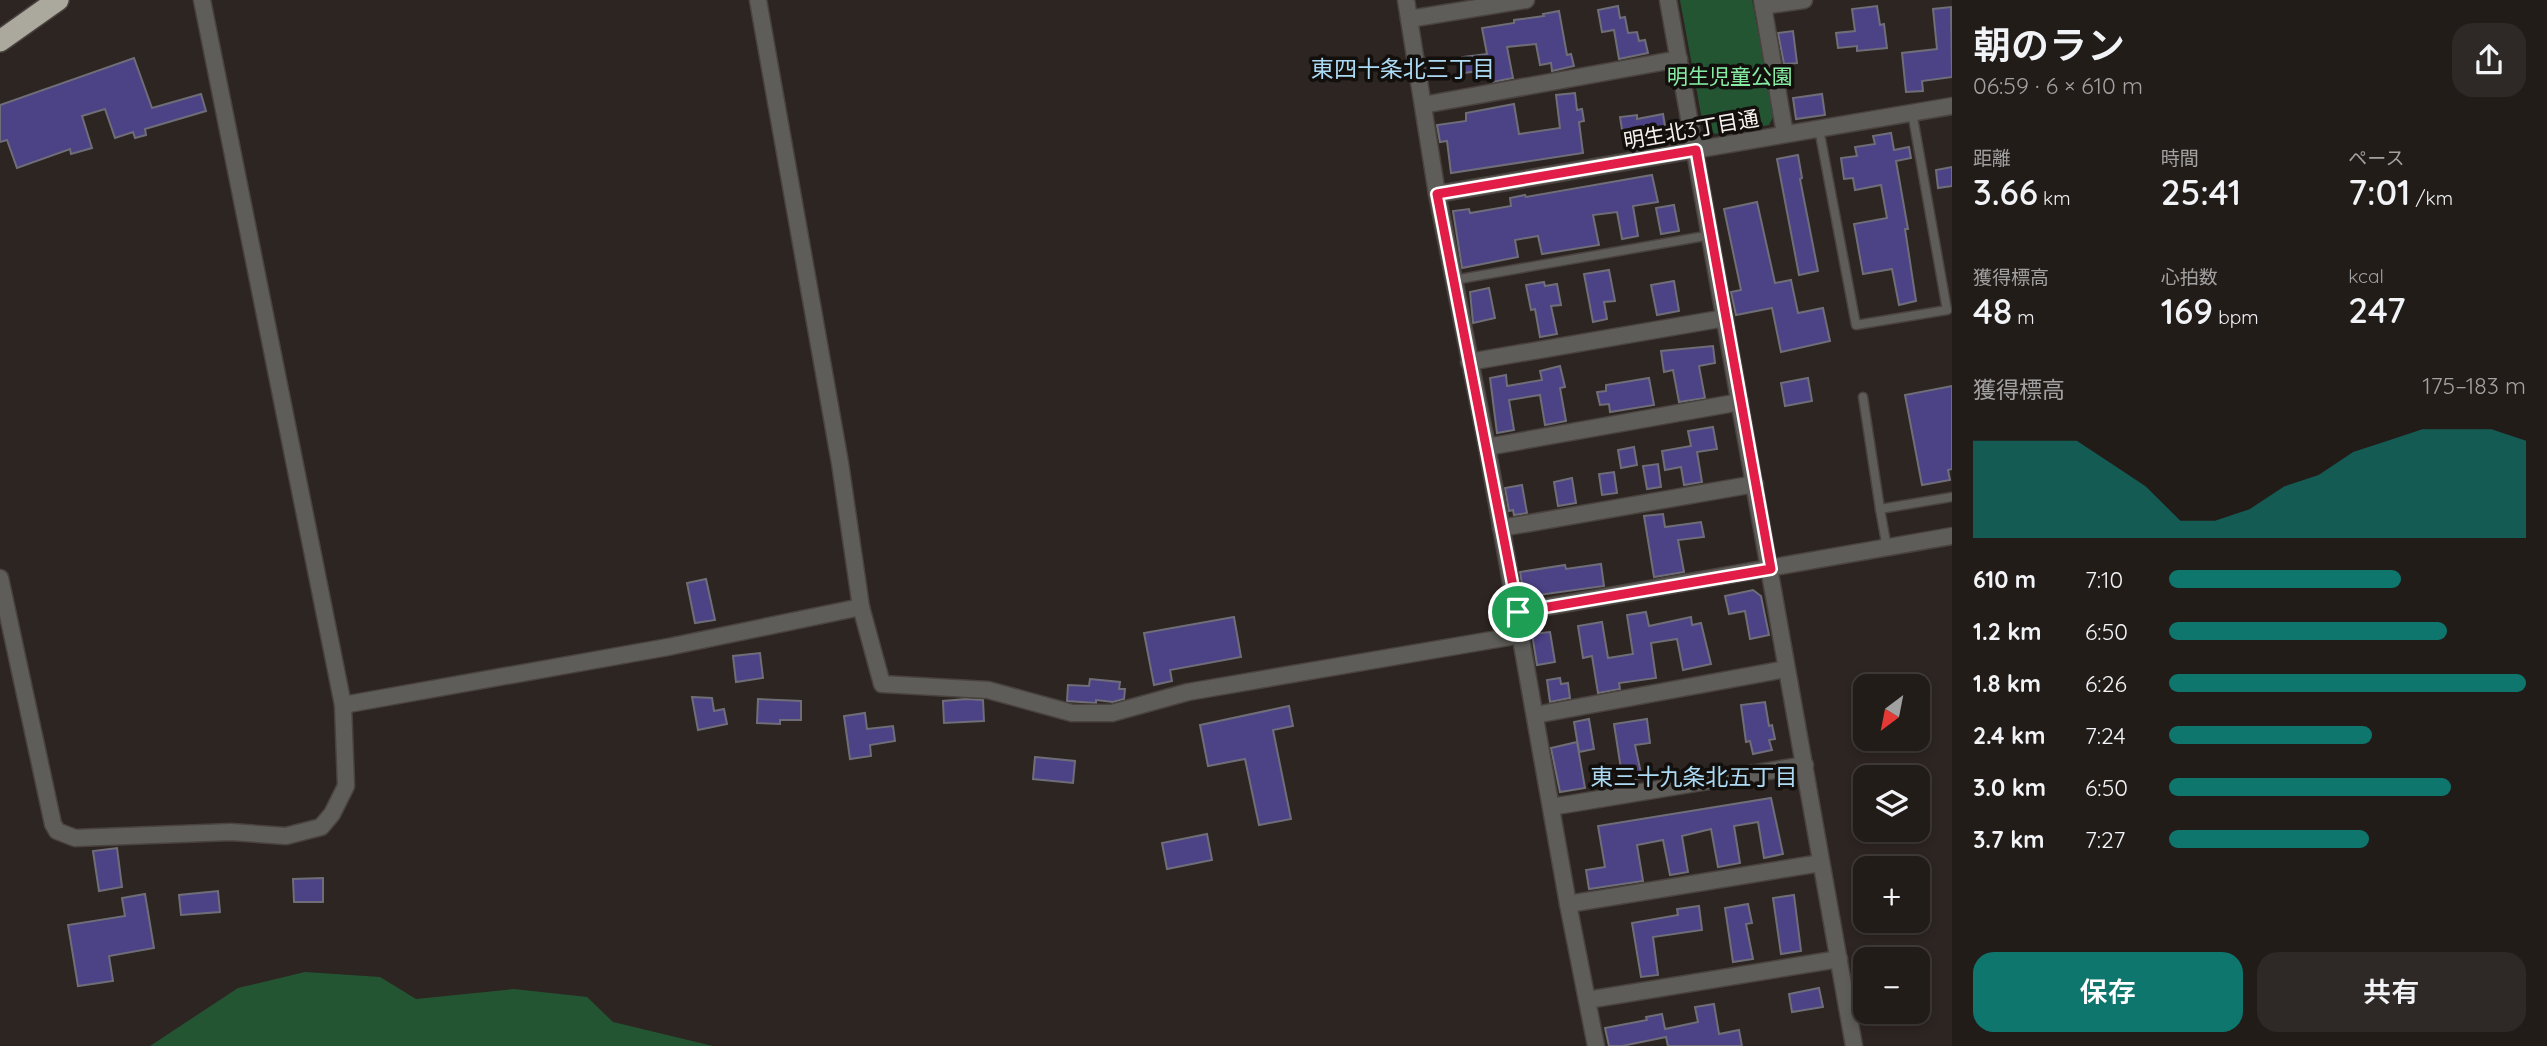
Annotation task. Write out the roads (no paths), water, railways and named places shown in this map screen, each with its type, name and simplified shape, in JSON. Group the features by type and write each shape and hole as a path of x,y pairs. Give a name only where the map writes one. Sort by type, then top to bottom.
{"highway":[{"path":"0,41 58,0"}],"street":[{"path":"0,578 53,824 57,831 75,838 231,832 286,836 321,827 332,814 346,786 344,705 202,0"},
{"path":"758,0 841,463 861,607 882,684 988,690 1055,709 1090,714 1123,711 1201,690 1521,635"},
{"path":"1406,0 1437,194 1518,612 1596,1046"},
{"path":"1409,19 1526,0"},
{"path":"1668,0 1854,1046"},
{"path":"1785,134 1762,3 1804,0"},
{"path":"1423,105 1679,59"},
{"name":"明生北3丁目通","path":"1437,194 1952,106"},
{"path":"1469,362 1725,318"},
{"path":"1487,447 1740,402"},
{"path":"1501,528 1755,484"},
{"path":"1518,612 1952,536"},
{"path":"344,705 668,647 861,607"},
{"path":"1535,715 1786,669"},
{"path":"1551,807 1805,765"},
{"path":"1569,904 1821,863"},
{"path":"1587,1000 1839,959"}],"lane":[{"path":"1819,129 1856,326 1947,310 1912,113"},
{"path":"1454,280 1711,235"},
{"path":"1863,397 1886,548"},
{"path":"1880,509 1952,497"}],"district":[{"name":"東四十条北三丁目","path":"1403,68"},
{"name":"東三十九条北五丁目","path":"1694,776"}],"park label":[{"name":"明生児童公園","path":"1730,76"}]}
